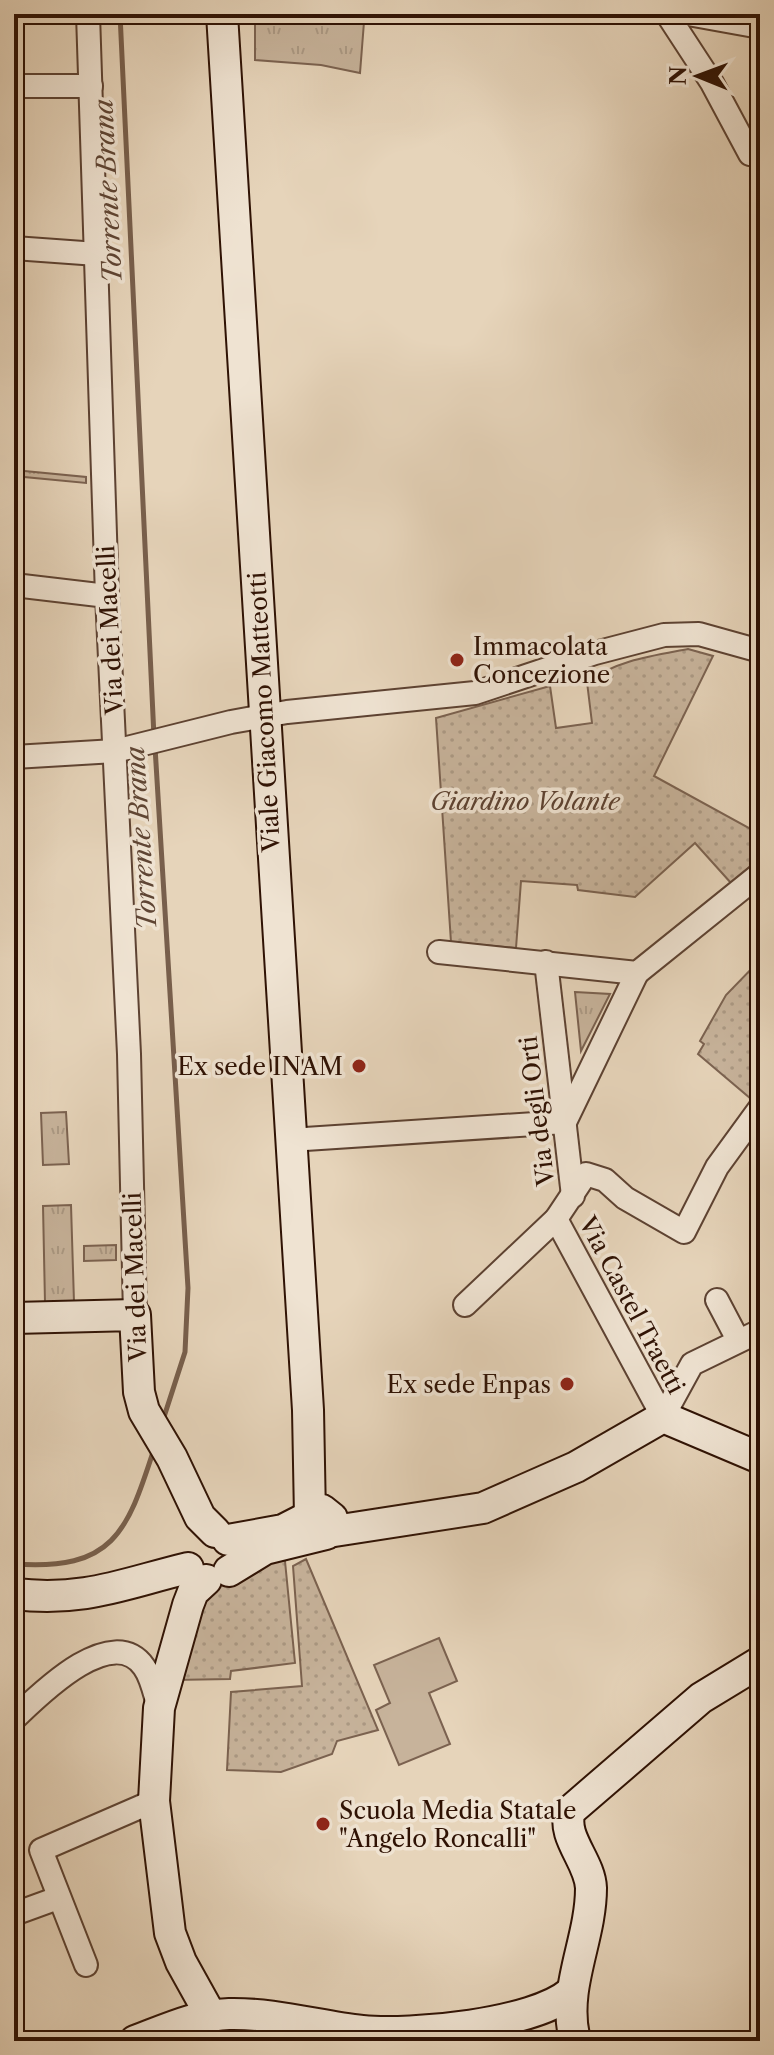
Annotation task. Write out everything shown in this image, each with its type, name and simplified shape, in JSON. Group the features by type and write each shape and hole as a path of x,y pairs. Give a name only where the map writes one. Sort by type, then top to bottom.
{"street":[{"name":"Via dei Macelli","path":"88,14 107,596 125,749 129,1054 139,1392 144,1411 176,1466 200,1517 221,1536"},
{"name":"Viale Giacomo Matteotti","path":"222,14 290,1140 308,1410 322,1521"},
{"path":"667,14 712,83 750,154"},
{"path":"688,14 760,27"},
{"path":"14,86 91,86"},
{"path":"14,248 97,254"},
{"path":"14,585 107,596"},
{"path":"14,757 125,749 231,722 475,693 595,653 664,635 699,634 760,651"},
{"path":"290,1140 565,1122 637,973 760,874"},
{"path":"439,952 637,973"},
{"name":"Via degli Orti","path":"465,1305 556,1219 573,1196 546,962"},
{"path":"573,1196 586,1174 605,1180 625,1198 684,1232 717,1167 760,1108"},
{"name":"Via Castel Traetti","path":"556,1219 663,1417"},
{"path":"717,1300 738,1340"},
{"path":"14,1318 135,1315"},
{"path":"208,1573 185,1554 189,1543 199,1534 221,1536 283,1530 322,1521 375,1522 456,1515 494,1504 576,1467 663,1417 687,1369 760,1331"},
{"path":"663,1417 760,1458"},
{"path":"14,1594 56,1598 89,1595 208,1573 322,1521"},
{"path":"211,2016 170,1933 154,1801 159,1708 193,1592 208,1573 234,1556 221,1536"},
{"path":"14,1719 57,1679 89,1660 106,1655 124,1655 139,1661 147,1673 159,1708"},
{"path":"582,2039 570,1993 587,1935 591,1885 585,1863 569,1831 570,1811 701,1698 760,1662"},
{"path":"86,1965 41,1854 46,1845 154,1801"},
{"path":"14,1914 58,1898"},
{"path":"135,2041 211,2016 257,2016 358,2036 404,2032 544,2010 570,1993"},
{"path":"513,2017 582,2039"}],"green space":[{"path":"304,18 364,22 360,73 321,65 255,60 255,20"},
{"path":"14,470 86,477 86,483 14,476"},
{"name":"Giardino Volante","path":"688,649 713,656 654,776 760,834 760,858 731,883 695,843 635,897 578,890 577,885 521,881 516,948 451,942 436,718 550,686 556,728 592,723 587,682 623,664"},
{"path":"760,960 760,1100 757,1104 698,1054 704,1044 700,1041 726,995"},
{"path":"575,992 610,994 581,1051"},
{"path":"66,1112 69,1164 43,1165 41,1113"},
{"path":"71,1205 74,1302 45,1303 43,1206"},
{"path":"116,1245 116,1260 84,1261 84,1246"},
{"path":"284,1551 295,1663 231,1671 230,1679 173,1680 196,1609 227,1568"},
{"path":"306,1559 378,1730 337,1741 332,1754 281,1772 227,1770 231,1692 302,1686 293,1566"},
{"path":"439,1638 457,1681 429,1693 450,1744 399,1765 376,1710 390,1703 374,1665"}],"waterway":[{"name":"Torrente Brana","path":"120,14 154,737"},
{"name":"Torrente Brana","path":"155,747 188,1288 185,1352 163,1420"},
{"name":"Torrente Brana","path":"14,1564 47,1565 74,1561 95,1553 111,1541 135,1503 154,1449"}],"place":[{"name":"Immacolata Concezione","path":"457,660"},
{"name":"Ex sede INAM","path":"359,1066"},
{"name":"Ex sede Enpas","path":"567,1384"},
{"name":"Scuola Media Statale \"Angelo Roncalli\"","path":"323,1824"}]}
